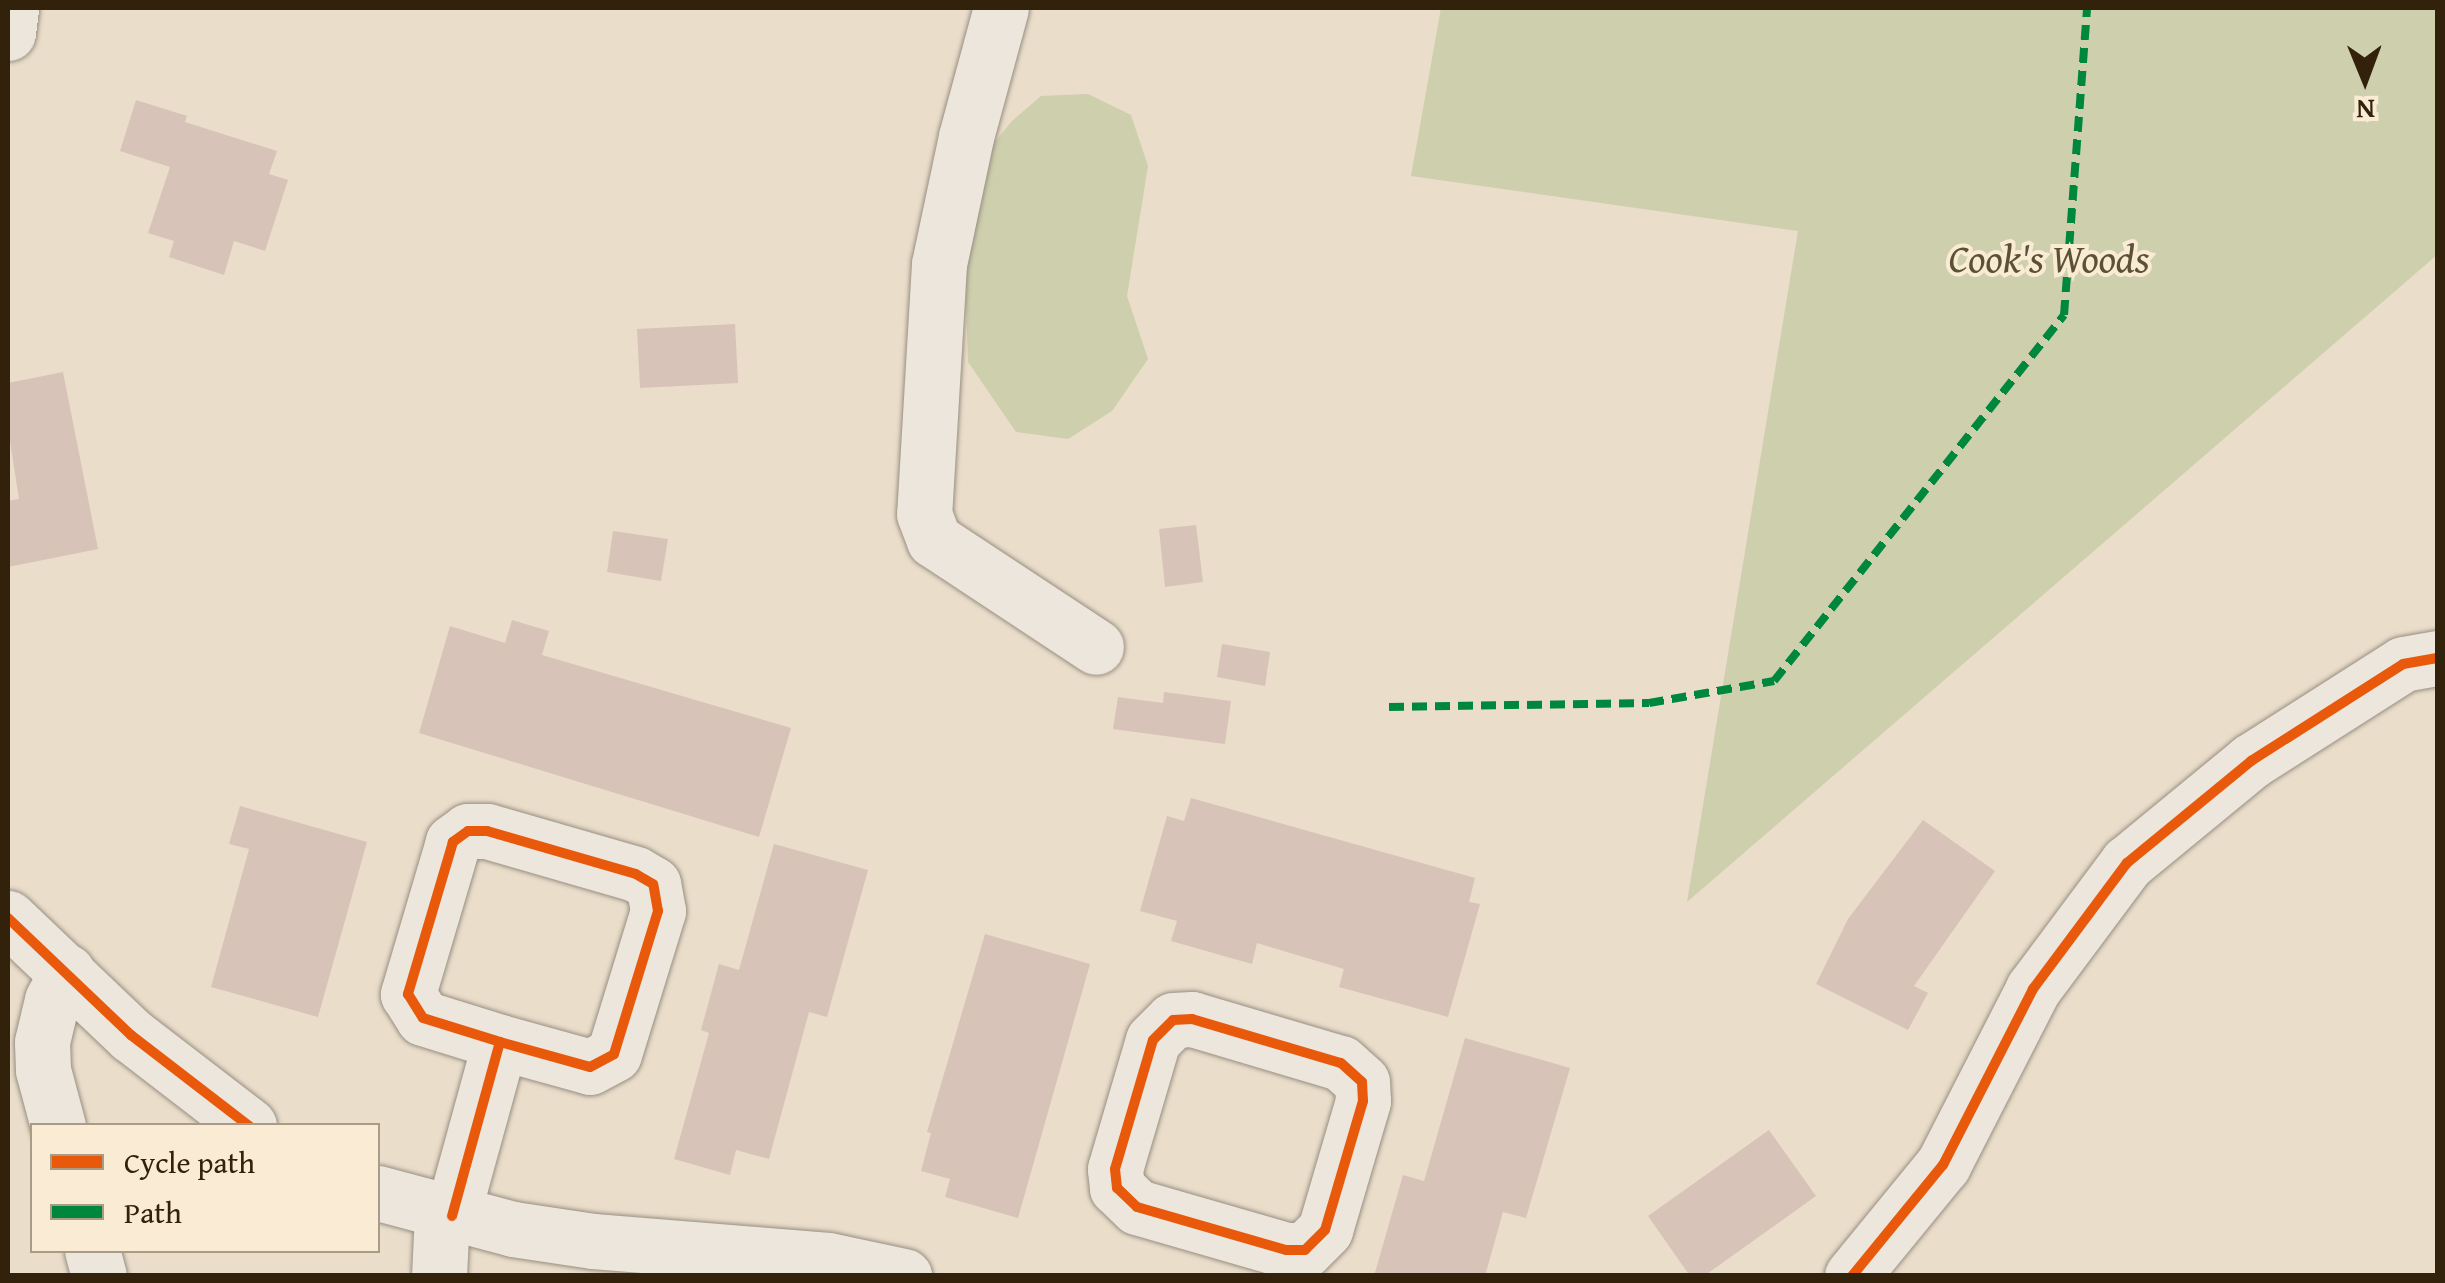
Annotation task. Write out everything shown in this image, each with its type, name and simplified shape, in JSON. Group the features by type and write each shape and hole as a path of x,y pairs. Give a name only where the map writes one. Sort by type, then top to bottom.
{"street":[{"path":"8,34 11,8"},
{"path":"1001,8 966,137 939,264 924,514 934,540 1096,648"},
{"path":"1852,1276 1943,1166 2033,989 2127,863 2250,761 2403,664 2438,658"},
{"path":"468,831 487,831 636,874 653,884 658,911 614,1054 590,1066 500,1042 422,1018 408,994 453,842 468,831"},
{"path":"8,918 131,1035 244,1123"},
{"path":"57,1123 44,1070 42,1042 52,1000 68,972"},
{"path":"1173,1020 1192,1020 1342,1063 1362,1082 1363,1101 1320,1239 1296,1252 1252,1259 1137,1207 1116,1188 1115,1169 1154,1040 1173,1020"},
{"path":"439,1276 447,1215 500,1042"},
{"path":"380,1195 447,1215 593,1241 789,1255 904,1276"}],"green space":[{"name":"Cook's Woods","path":"1441,8 2437,8 2437,255 1687,902 1798,231 1411,176"},
{"path":"1088,94 1131,115 1148,166 1127,296 1148,359 1112,411 1068,439 1016,432 968,362 965,271 980,160 1012,121 1041,96"}],"building":[{"path":"136,100 187,116 185,122 277,151 269,174 288,180 265,251 234,241 224,275 169,257 174,241 148,233 170,167 120,151"},
{"path":"735,324 738,383 640,388 637,329"},
{"path":"63,372 98,549 8,567 8,501 19,499 8,428 8,383"},
{"path":"1196,525 1203,582 1165,587 1159,529"},
{"path":"613,531 668,539 661,581 607,572"},
{"path":"512,620 549,631 542,655 791,728 759,837 419,733 450,626 505,643"},
{"path":"1222,644 1270,652 1265,686 1217,677"},
{"path":"1164,692 1231,701 1225,744 1113,729 1118,697 1163,703"},
{"path":"1191,798 1475,878 1469,902 1480,904 1448,1017 1339,987 1344,969 1257,943 1252,964 1171,941 1177,921 1140,911 1167,816 1184,821"},
{"path":"240,806 367,842 318,1017 211,987 249,849 229,844"},
{"path":"1923,820 1995,871 1914,986 1928,993 1908,1030 1816,984 1848,919"},
{"path":"774,844 868,870 827,1017 809,1012 769,1159 736,1150 730,1175 674,1159 709,1033 701,1030 719,964 739,970"},
{"path":"985,934 1090,964 1018,1218 945,1197 950,1179 921,1171 931,1133 927,1132"},
{"path":"1465,1038 1570,1068 1526,1218 1503,1212 1485,1276 1374,1276 1403,1175 1424,1181"},
{"path":"1769,1130 1816,1196 1704,1276 1690,1276 1648,1216"}],"marked path":[{"path":"1389,707 1649,703 1774,681 2064,315 2087,8"}],"cycle path":[{"path":"1852,1276 1943,1165 2033,989 2127,863 2251,761 2403,664 2438,658"},
{"path":"452,1216 500,1042 590,1067 614,1054 658,911 653,884 636,874 487,831 468,831 453,842 408,994 423,1018 500,1042"},
{"path":"8,918 131,1035 245,1123"},
{"path":"1192,1019 1341,1063 1362,1082 1363,1101 1325,1230 1305,1250 1286,1250 1137,1207 1117,1188 1115,1169 1153,1040 1173,1020 1192,1019"}]}
